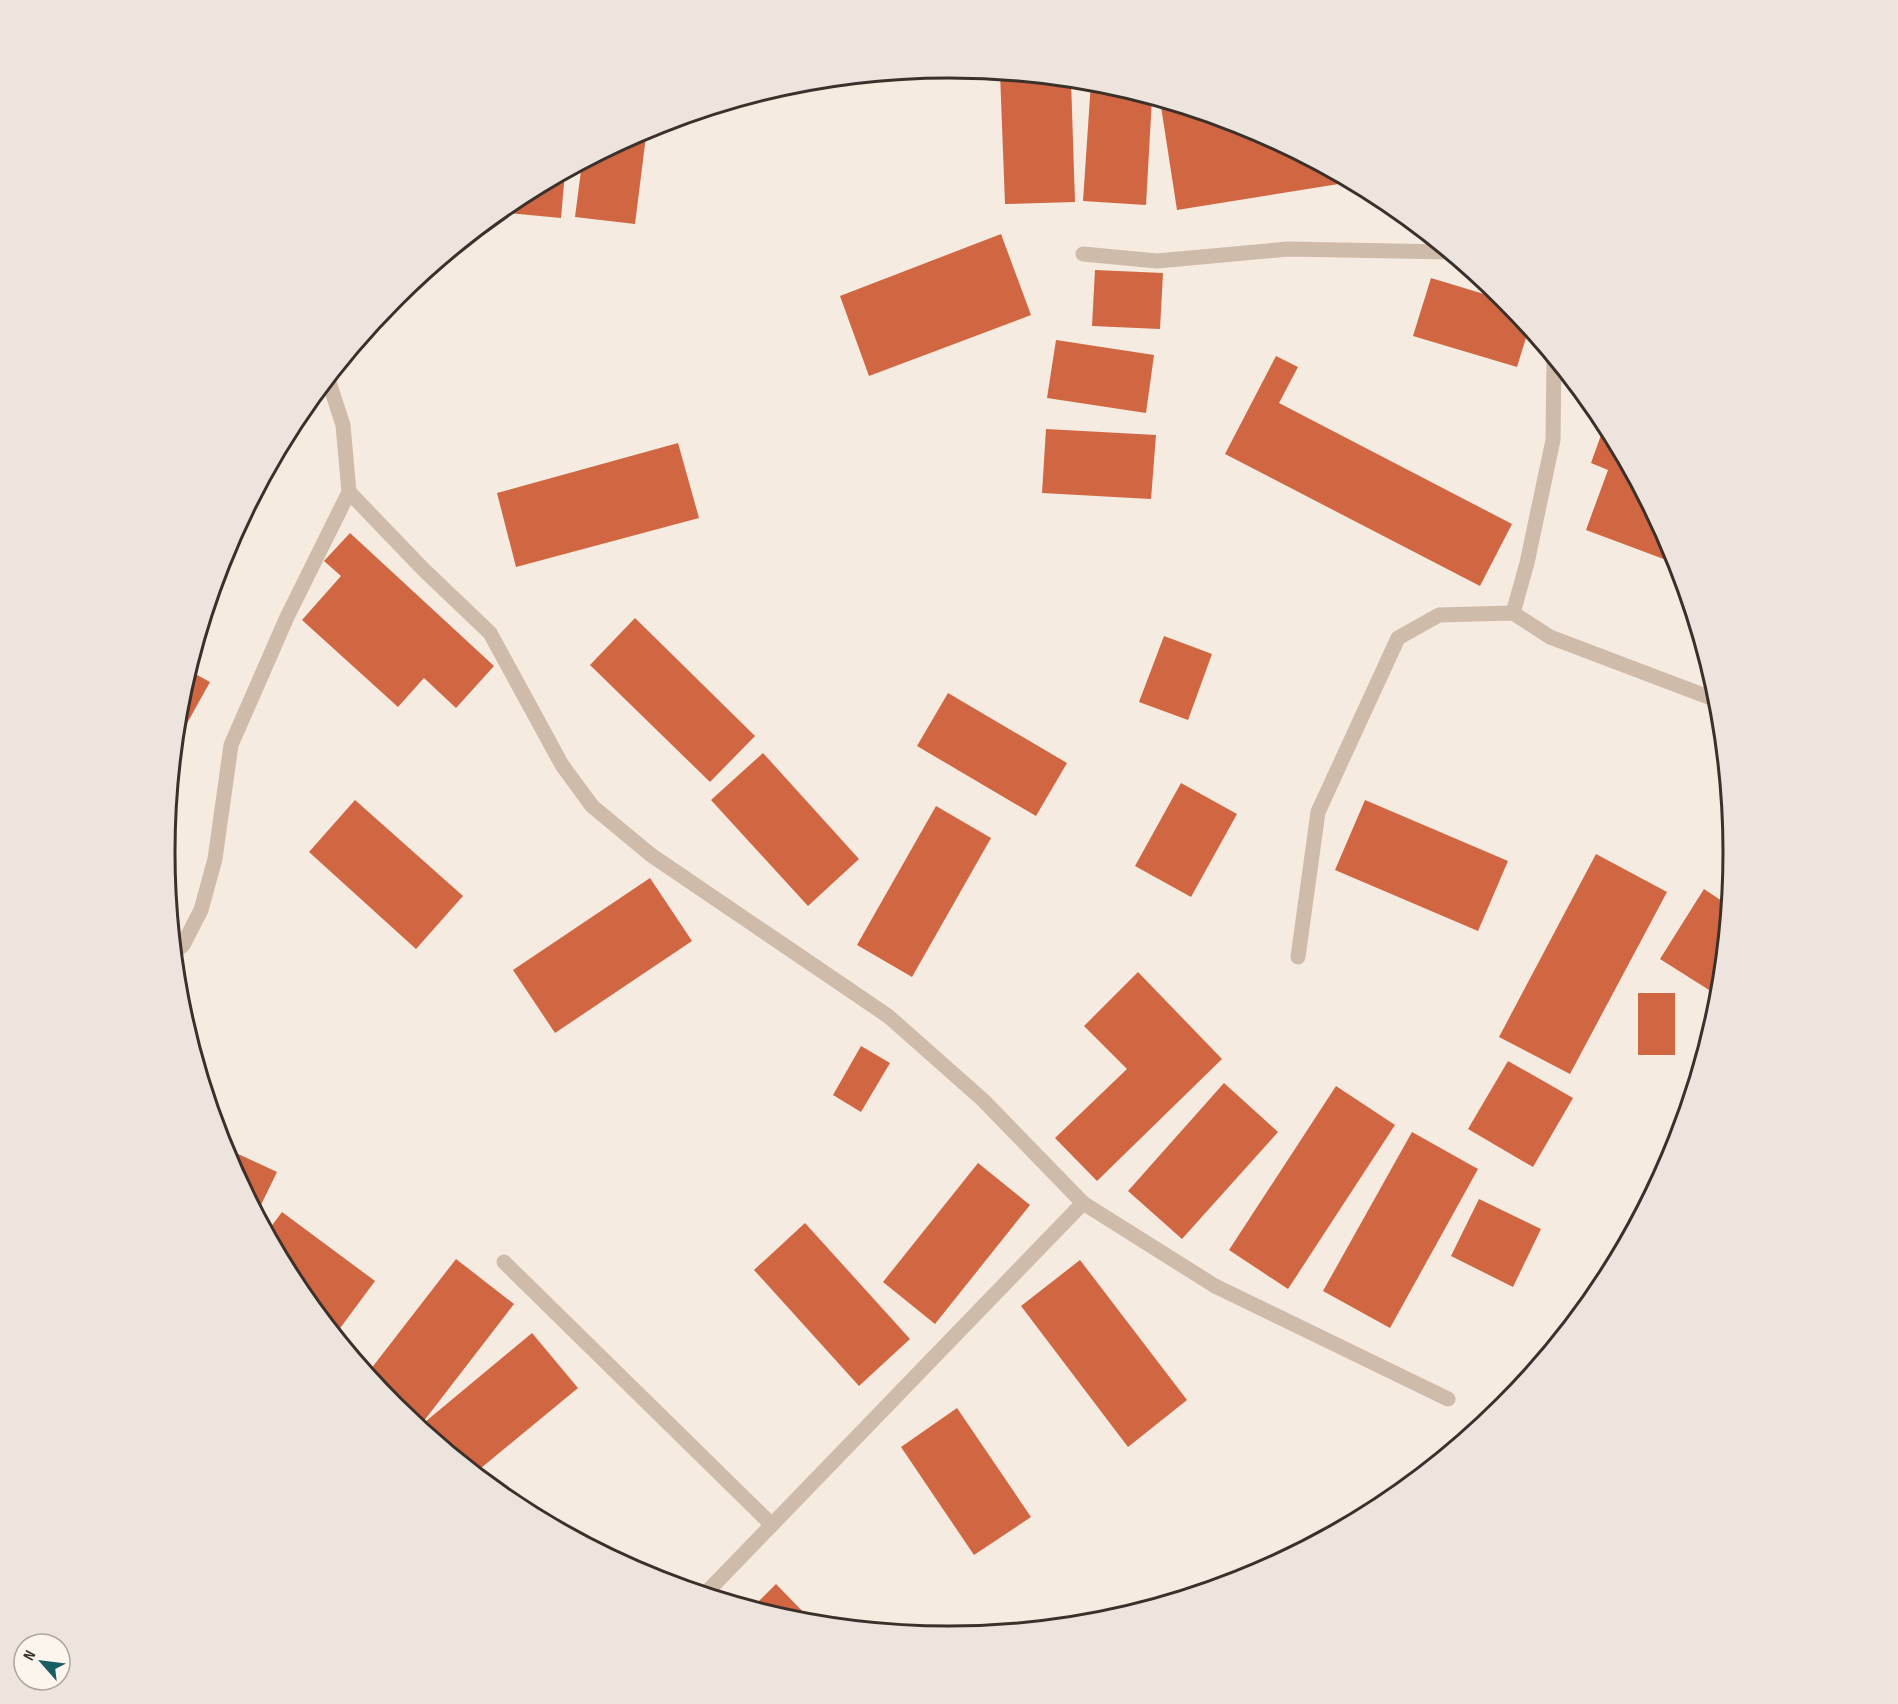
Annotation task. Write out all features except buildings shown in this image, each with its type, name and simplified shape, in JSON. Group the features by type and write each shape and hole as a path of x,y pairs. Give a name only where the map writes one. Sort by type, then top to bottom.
{"street":[{"path":"1083,254 1156,261 1288,249 1437,252"},
{"path":"1513,613 1527,564 1553,440 1554,370"},
{"path":"181,946 201,910 215,859 231,745 287,617 349,492 343,425 331,387"},
{"path":"349,492 423,569 490,633 562,765 592,806 651,855 888,1016 983,1100 1083,1203 1215,1286 1448,1399"},
{"path":"1298,957 1318,812 1398,638 1439,615 1513,613 1550,636 1707,696"},
{"path":"711,1588 1083,1203"},
{"path":"504,1262 772,1525"}]}
